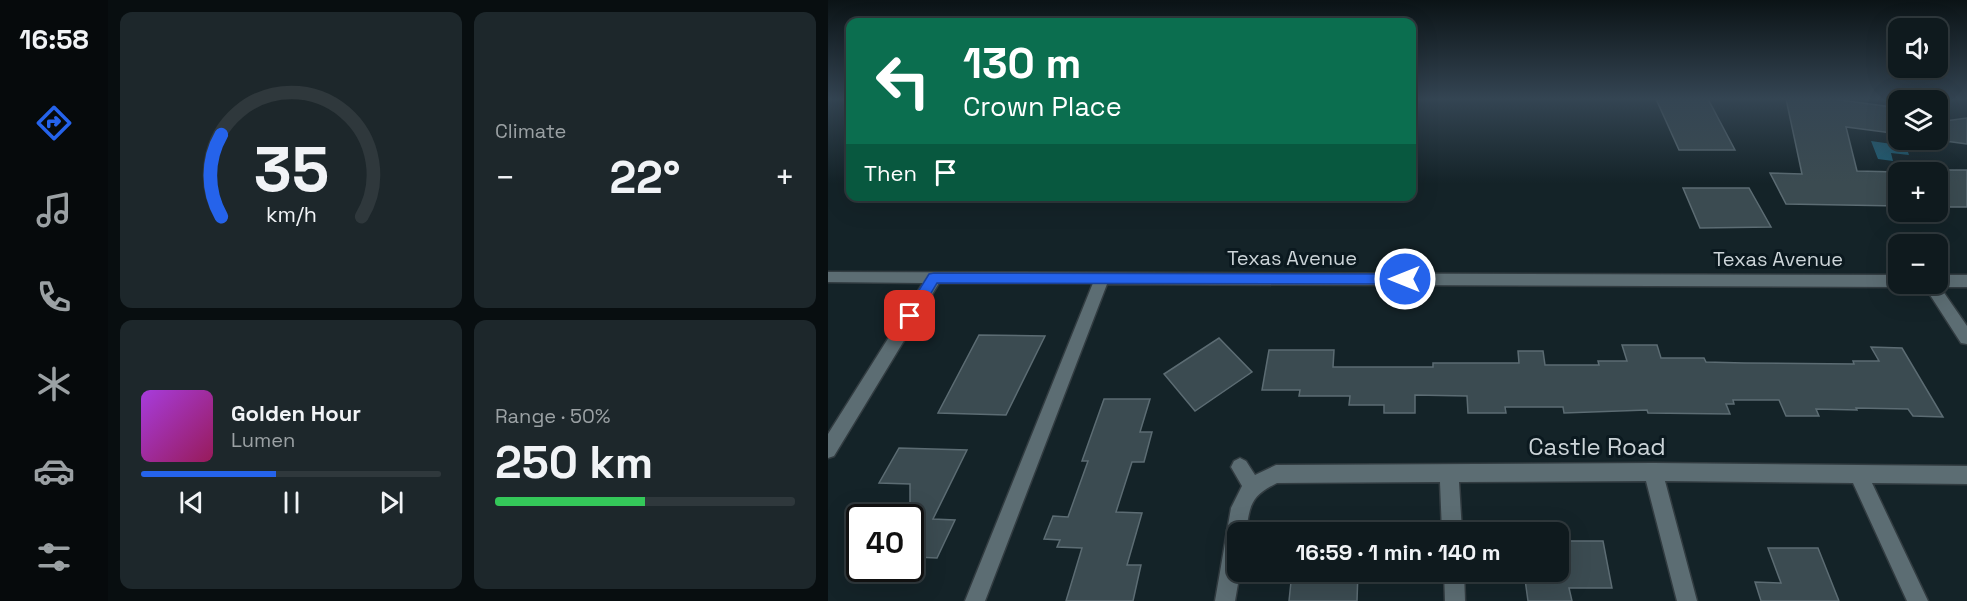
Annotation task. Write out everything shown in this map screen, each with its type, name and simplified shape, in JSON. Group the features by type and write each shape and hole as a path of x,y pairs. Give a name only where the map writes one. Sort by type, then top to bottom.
{"street":[{"name":"Texas Avenue","path":"828,277 1888,281"},
{"path":"828,450 934,278"},
{"path":"975,601 1102,278"},
{"path":"1948,281 1967,282"},
{"path":"1936,294 1967,338"},
{"path":"1225,601 1240,508 1252,486 1240,467"},
{"path":"1653,472 1688,601"},
{"name":"Castle Road","path":"1252,486 1276,474 1653,472 1967,475"},
{"path":"1449,473 1451,522"},
{"path":"1858,474 1918,601"},
{"path":"1454,582 1455,601"}],"water":[{"path":"1871,141 1888,143 1888,150 1907,150 1909,155 1891,153 1893,161 1878,159"}],"building":[{"path":"1669,127 1723,127 1735,150 1679,150"},
{"path":"1792,127 1846,127 1857,171 1888,172 1888,206 1786,204 1770,173 1802,174"},
{"path":"1846,127 1888,127 1888,133"},
{"path":"1948,127 1967,127 1967,144 1948,141"},
{"path":"1948,170 1967,170 1967,207 1950,207 1948,205"},
{"path":"1683,188 1749,188 1771,227 1700,228"},
{"path":"979,335 1045,336 1006,415 938,413"},
{"path":"1219,338 1252,372 1195,411 1164,374"},
{"path":"1622,345 1657,345 1661,358 1704,358 1706,362 1744,363 1854,364 1853,361 1879,361 1871,347 1902,348 1943,417 1913,416 1908,409 1856,408 1857,410 1816,409 1819,416 1786,416 1779,400 1733,400 1734,404 1726,404 1730,414 1648,413 1647,410 1564,413 1563,407 1505,407 1506,413 1468,413 1467,396 1415,395 1415,413 1384,413 1384,405 1349,405 1350,396 1299,396 1300,390 1262,390 1269,350 1334,350 1333,367 1433,367 1433,363 1519,363 1518,351 1543,351 1545,365 1599,365 1598,361 1627,361"},
{"path":"1104,399 1150,399 1140,432 1152,432 1144,462 1132,462 1116,512 1142,513 1127,565 1141,565 1133,601 1066,601 1082,548 1057,547 1060,540 1044,539 1053,516 1068,517 1088,461 1082,461"},
{"path":"899,448 967,450 933,519 955,520 937,558 924,557 924,504 910,504 910,484 879,483"},
{"path":"1569,541 1603,541 1612,588 1569,588 1572,601 1528,601 1525,582 1569,582"},
{"path":"1768,548 1818,548 1839,601 1761,601 1755,582 1781,583"},
{"path":"1291,582 1358,582 1357,601 1289,601"}],"route":[{"path":"910,316 934,278 1405,279"}]}
